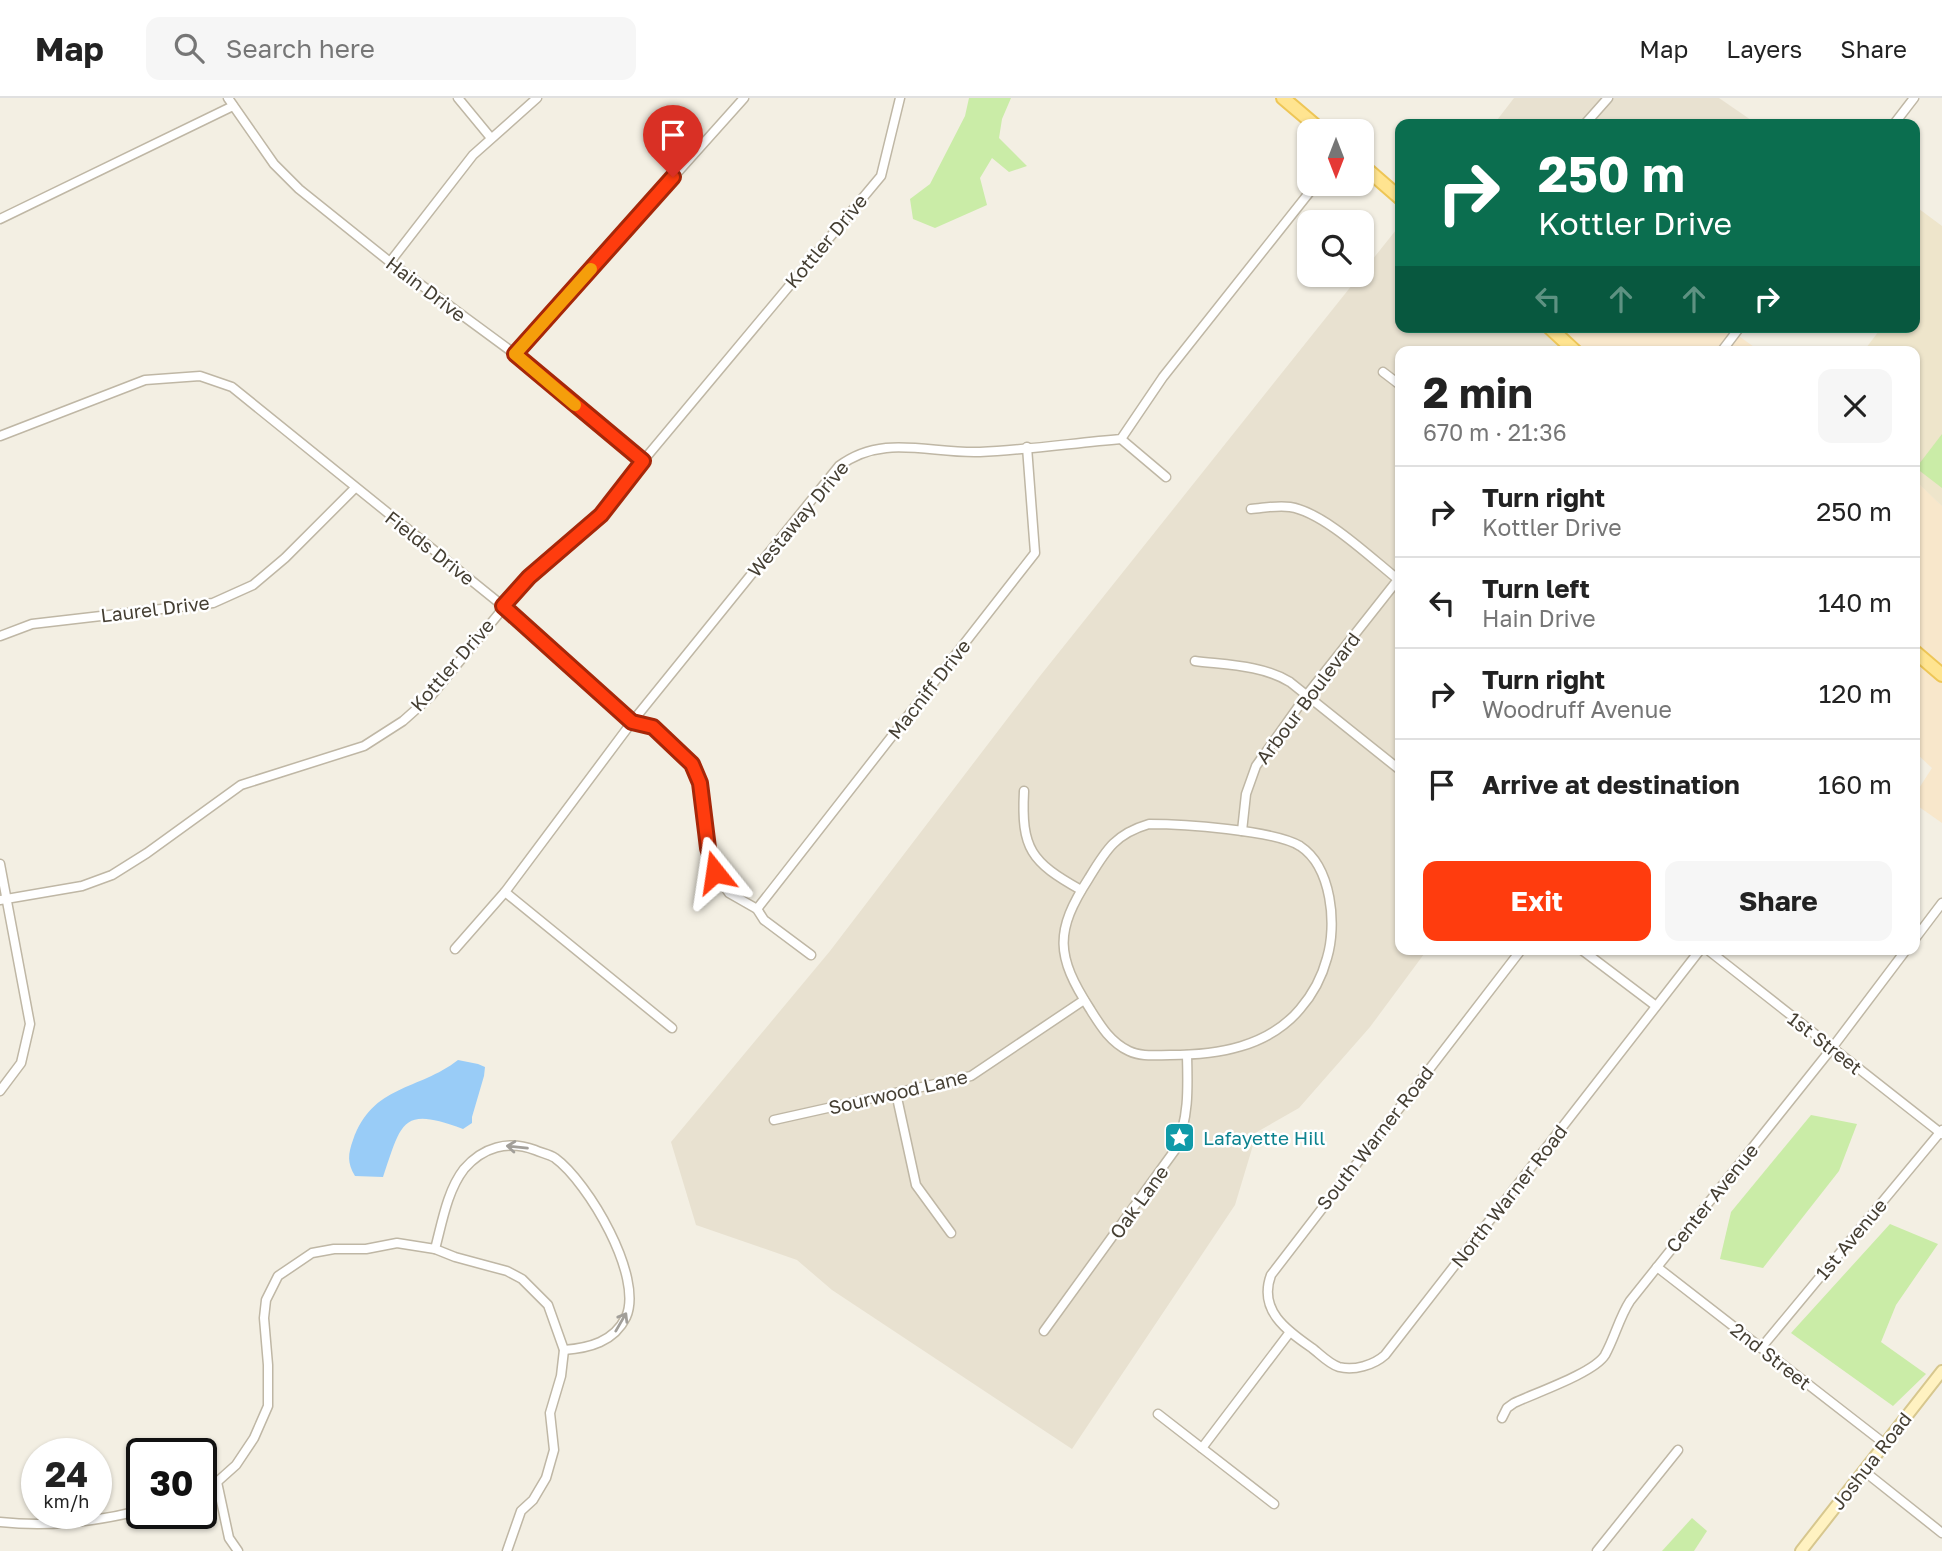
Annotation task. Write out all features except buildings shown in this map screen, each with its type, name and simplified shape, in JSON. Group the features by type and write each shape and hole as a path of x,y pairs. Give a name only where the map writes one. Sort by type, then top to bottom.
{"main road":[{"path":"1283,98 1308,119"},
{"path":"1374,175 1395,194"},
{"path":"1555,333 1568,346"},
{"path":"1920,657 1942,675"},
{"name":"Joshua Road","path":"1801,1551 1942,1371"}],"street":[{"path":"458,98 491,138"},
{"path":"390,262 473,155 537,98"},
{"path":"515,354 744,98"},
{"name":"Kottler Drive","path":"3,900 82,886 112,875 241,785 364,746 403,720 431,696 529,577 601,515 881,176 900,98"},
{"path":"1589,119 1608,98"},
{"path":"1898,119 1914,98"},
{"path":"0,219 231,102"},
{"name":"Hain Drive","path":"231,102 274,164 299,189 390,262 515,354 643,461"},
{"path":"1166,477 1121,439 1163,377 1306,196"},
{"path":"1383,372 1395,381"},
{"name":"Fields Drive","path":"0,436 145,380 200,376 232,387 503,606 632,722 653,727 692,764 700,783 708,848 715,872 729,893 757,909 765,920 811,956"},
{"name":"Westaway Drive","path":"455,949 505,892 632,722 839,466 850,457 871,449 891,446 980,452 1121,439"},
{"name":"Macniff Drive","path":"757,909 1035,554 1027,447"},
{"name":"Laurel Drive","path":"0,636 32,624 213,603 253,584 285,558 355,488"},
{"path":"1251,509 1282,507 1308,513 1395,576"},
{"name":"Arbour Boulevard","path":"1242,831 1246,794 1256,766 1306,696 1395,584"},
{"path":"1195,661 1268,671 1290,682 1395,766"},
{"path":"1024,791 1022,824 1036,857 1046,869 1081,890"},
{"path":"1164,824 1242,831 1276,837 1299,846 1316,863 1326,888 1332,919 1328,955 1314,990 1293,1017 1281,1027 1236,1048 1187,1055 1139,1055 1127,1050 1104,1032 1070,976 1063,951 1063,937 1081,890 1109,846 1128,831 1164,824"},
{"path":"0,864 3,900 30,1024 21,1063 0,1091"},
{"path":"505,892 672,1028"},
{"path":"1920,932 1942,903"},
{"name":"South Warner Road","path":"1290,1332 1272,1312 1268,1302 1268,1283 1275,1267 1517,955"},
{"path":"1590,955 1656,1006"},
{"name":"North Warner Road","path":"1290,1332 1337,1366 1365,1366 1385,1355 1696,955"},
{"name":"1st Street","path":"1715,955 1941,1132"},
{"name":"Center Avenue","path":"1502,1418 1514,1402 1587,1370 1603,1358 1625,1310 1902,955"},
{"name":"Sourwood Lane","path":"774,1120 960,1079 979,1072 1084,1000"},
{"name":"Oak Lane","path":"1044,1331 1175,1150 1182,1133 1188,1104 1187,1055"},
{"path":"896,1093 916,1185 951,1233"},
{"name":"1st Avenue","path":"1761,1348 1941,1132"},
{"path":"435,1249 451,1191 463,1170 478,1156 497,1145 523,1146 554,1157 573,1176 597,1210 629,1282 626,1316 617,1331 603,1342 582,1349 564,1350"},
{"path":"238,1551 229,1538 217,1482 236,1465 254,1438 268,1406 264,1318 266,1300 278,1276 312,1252 334,1249 366,1250 397,1243 435,1249 507,1271 522,1279 548,1305 564,1350 561,1376 550,1413 554,1450 546,1478 533,1500 522,1511 507,1551"},
{"name":"2nd Street","path":"1657,1267 1885,1444"},
{"path":"1202,1448 1290,1332"},
{"path":"1158,1414 1274,1504"},
{"path":"1597,1551 1678,1450"},
{"path":"1864,1471 1942,1533"},
{"path":"0,1522 66,1522 126,1513"}],"shaded area":[{"path":"1514,98 1719,98 1750,119 1498,119"},
{"path":"1920,210 1942,226 1942,506 1920,485 1920,346 1868,346 1877,333 1920,333"},
{"path":"1395,231 1395,333 1555,333 1570,346 1395,346 1395,955 1423,955 1370,1027 1299,1108 1257,1132 1235,1205 1072,1449 832,1290 797,1260 696,1225 671,1142 830,951 1040,676 1351,287 1374,287 1374,258"},
{"path":"1555,333 1737,333 1753,346 1570,346"},
{"path":"1920,485 1942,506 1942,823 1920,808 1920,787 1932,768 1920,757"}],"green space":[{"path":"969,98 1011,98 1002,119 999,138 1027,166 1009,172 992,158 980,178 987,205 935,228 913,219 910,199 930,184 965,116"},
{"path":"1942,434 1942,488 1920,471 1920,463"},
{"path":"1811,1115 1857,1124 1839,1171 1763,1268 1720,1259 1731,1212"},
{"path":"1890,1224 1938,1244 1896,1305 1881,1342 1926,1374 1893,1406 1791,1333"},
{"path":"1692,1518 1707,1531 1694,1551 1662,1551"}],"water":[{"path":"458,1060 485,1067 472,1123 463,1129 427,1119 415,1120 400,1132 383,1177 355,1176 349,1158 350,1150 362,1122 372,1108 384,1098 428,1078"}],"slow traffic":[{"path":"575,405 515,354 591,269"}],"place":[{"name":"Lafayette Hill","path":"1180,1138"}],"route":[{"path":"673,177 515,354 643,461 601,515 529,577 503,606 632,722 653,727 692,764 700,783 708,848 715,872"}]}
